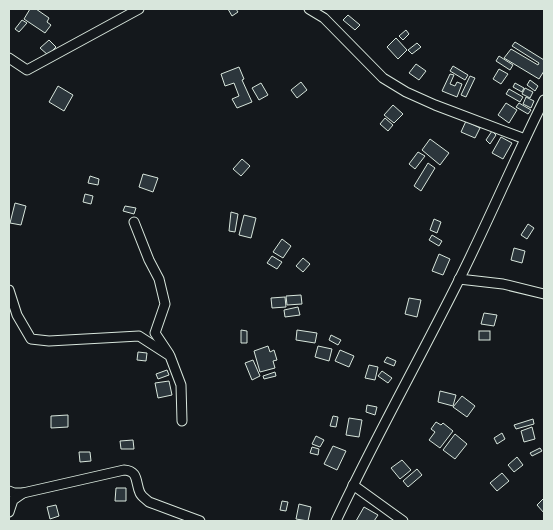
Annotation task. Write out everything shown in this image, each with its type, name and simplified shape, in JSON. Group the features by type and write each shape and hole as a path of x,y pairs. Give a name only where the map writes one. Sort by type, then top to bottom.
{"street":[{"path":"9,58 27,70 139,9"},
{"path":"309,9 324,18 383,78 406,92 525,139"},
{"path":"336,521 459,280 544,100"},
{"path":"134,222 149,260 159,279 165,304 155,332 170,356 181,385 182,421"},
{"path":"459,280 503,284 544,294"},
{"path":"9,290 17,315 31,339 49,341 139,336 170,356"},
{"path":"9,491 23,493 124,470 134,474 143,498 200,521"},
{"path":"353,485 403,521"},
{"path":"9,512 13,500 23,493"}],"building":[{"path":"30,9 36,9 49,18 47,22 51,25 45,33 24,19"},
{"path":"228,9 236,9 238,12 232,16"},
{"path":"348,15 360,25 355,30 343,20"},
{"path":"22,20 27,23 19,32 15,29"},
{"path":"406,30 409,34 403,40 399,36"},
{"path":"396,38 407,50 398,59 387,47"},
{"path":"49,40 56,47 48,55 40,48"},
{"path":"515,42 544,60 544,71 539,79 504,58 511,49 538,65 539,63 512,46"},
{"path":"417,43 421,47 412,54 408,50"},
{"path":"499,56 513,65 510,70 496,61"},
{"path":"416,64 426,71 419,80 409,73"},
{"path":"453,66 468,75 465,80 450,71"},
{"path":"239,67 244,79 242,80 252,102 237,108 232,99 239,96 234,83 225,86 221,74"},
{"path":"499,69 508,74 501,84 493,79"},
{"path":"450,74 454,75 450,84 455,86 457,82 462,84 457,97 442,91"},
{"path":"470,76 475,78 466,97 461,95"},
{"path":"530,80 538,86 535,91 527,85"},
{"path":"301,82 307,90 297,98 291,90"},
{"path":"261,83 268,95 259,100 252,88"},
{"path":"515,83 524,88 522,92 513,87"},
{"path":"58,86 73,95 64,111 49,102"},
{"path":"525,88 533,92 530,98 522,94"},
{"path":"509,89 523,97 520,102 506,94"},
{"path":"526,97 534,101 531,108 523,104"},
{"path":"506,103 517,110 509,123 498,115"},
{"path":"519,103 531,110 528,114 516,107"},
{"path":"393,105 403,114 394,123 384,115"},
{"path":"385,118 393,125 388,131 380,124"},
{"path":"466,121 480,128 475,138 461,132"},
{"path":"492,131 496,135 490,144 486,140"},
{"path":"501,137 512,143 503,159 492,153"},
{"path":"430,139 449,153 440,165 422,150"},
{"path":"418,152 425,156 415,169 409,164"},
{"path":"242,159 250,166 241,176 233,169"},
{"path":"428,163 435,168 421,191 414,186"},
{"path":"143,174 158,178 153,192 139,187"},
{"path":"90,176 99,179 98,185 88,183"},
{"path":"85,194 93,196 91,204 83,202"},
{"path":"15,203 26,206 21,225 10,223"},
{"path":"125,206 136,208 134,214 123,211"},
{"path":"231,212 238,214 235,232 229,231"},
{"path":"244,215 256,218 251,238 239,235"},
{"path":"434,219 441,222 437,233 430,230"},
{"path":"528,224 534,228 527,239 521,235"},
{"path":"432,235 442,241 439,246 429,240"},
{"path":"282,239 291,246 283,258 273,252"},
{"path":"514,248 525,251 522,263 511,260"},
{"path":"439,254 450,259 443,275 432,271"},
{"path":"272,256 282,262 277,269 267,263"},
{"path":"303,258 310,264 303,272 296,266"},
{"path":"301,295 302,304 287,305 286,296"},
{"path":"285,297 286,307 272,308 271,298"},
{"path":"409,298 421,300 417,317 405,314"},
{"path":"298,307 300,315 285,317 284,310"},
{"path":"484,313 497,315 494,326 481,324"},
{"path":"241,330 247,331 247,343 241,343"},
{"path":"297,330 317,333 315,343 296,340"},
{"path":"479,331 490,331 490,340 479,340"},
{"path":"331,335 341,340 338,345 329,340"},
{"path":"268,346 270,352 274,350 277,360 273,361 275,368 260,372 254,351"},
{"path":"318,346 332,349 329,361 315,357"},
{"path":"340,350 354,356 349,367 335,361"},
{"path":"138,352 147,353 146,361 137,360"},
{"path":"387,357 396,361 394,366 384,362"},
{"path":"253,360 260,376 252,380 245,363"},
{"path":"369,365 378,367 375,380 365,378"},
{"path":"167,370 169,375 158,379 156,374"},
{"path":"382,371 392,378 388,383 378,376"},
{"path":"275,372 276,376 264,379 263,376"},
{"path":"169,381 172,395 158,398 155,383"},
{"path":"440,391 456,395 453,406 438,402"},
{"path":"462,396 475,406 467,417 453,407"},
{"path":"367,405 377,407 375,415 366,412"},
{"path":"68,415 68,427 51,428 51,416"},
{"path":"333,416 338,417 336,427 330,426"},
{"path":"349,418 362,420 359,437 346,435"},
{"path":"533,419 534,424 516,429 514,425"},
{"path":"436,422 441,425 443,423 453,431 440,448 429,440 435,432 431,429"},
{"path":"532,427 535,439 524,442 521,431"},
{"path":"502,433 505,439 497,444 494,438"},
{"path":"455,434 467,444 455,459 443,450"},
{"path":"316,436 324,440 320,447 312,444"},
{"path":"133,440 134,449 121,449 120,441"},
{"path":"333,446 346,451 337,470 324,464"},
{"path":"312,447 319,449 318,455 310,453"},
{"path":"540,448 542,451 532,456 530,453"},
{"path":"79,452 90,452 91,461 80,462"},
{"path":"517,457 523,465 514,472 508,465"},
{"path":"402,460 411,470 400,479 391,468"},
{"path":"417,469 422,475 408,487 403,481"},
{"path":"502,473 509,481 497,491 490,483"},
{"path":"116,488 126,488 126,501 115,501"},
{"path":"544,498 544,513 537,505"},
{"path":"282,501 288,502 286,511 280,510"},
{"path":"299,504 311,507 308,521 296,519"},
{"path":"56,505 59,516 50,519 47,507"},
{"path":"364,507 378,515 374,521 356,521"}]}
